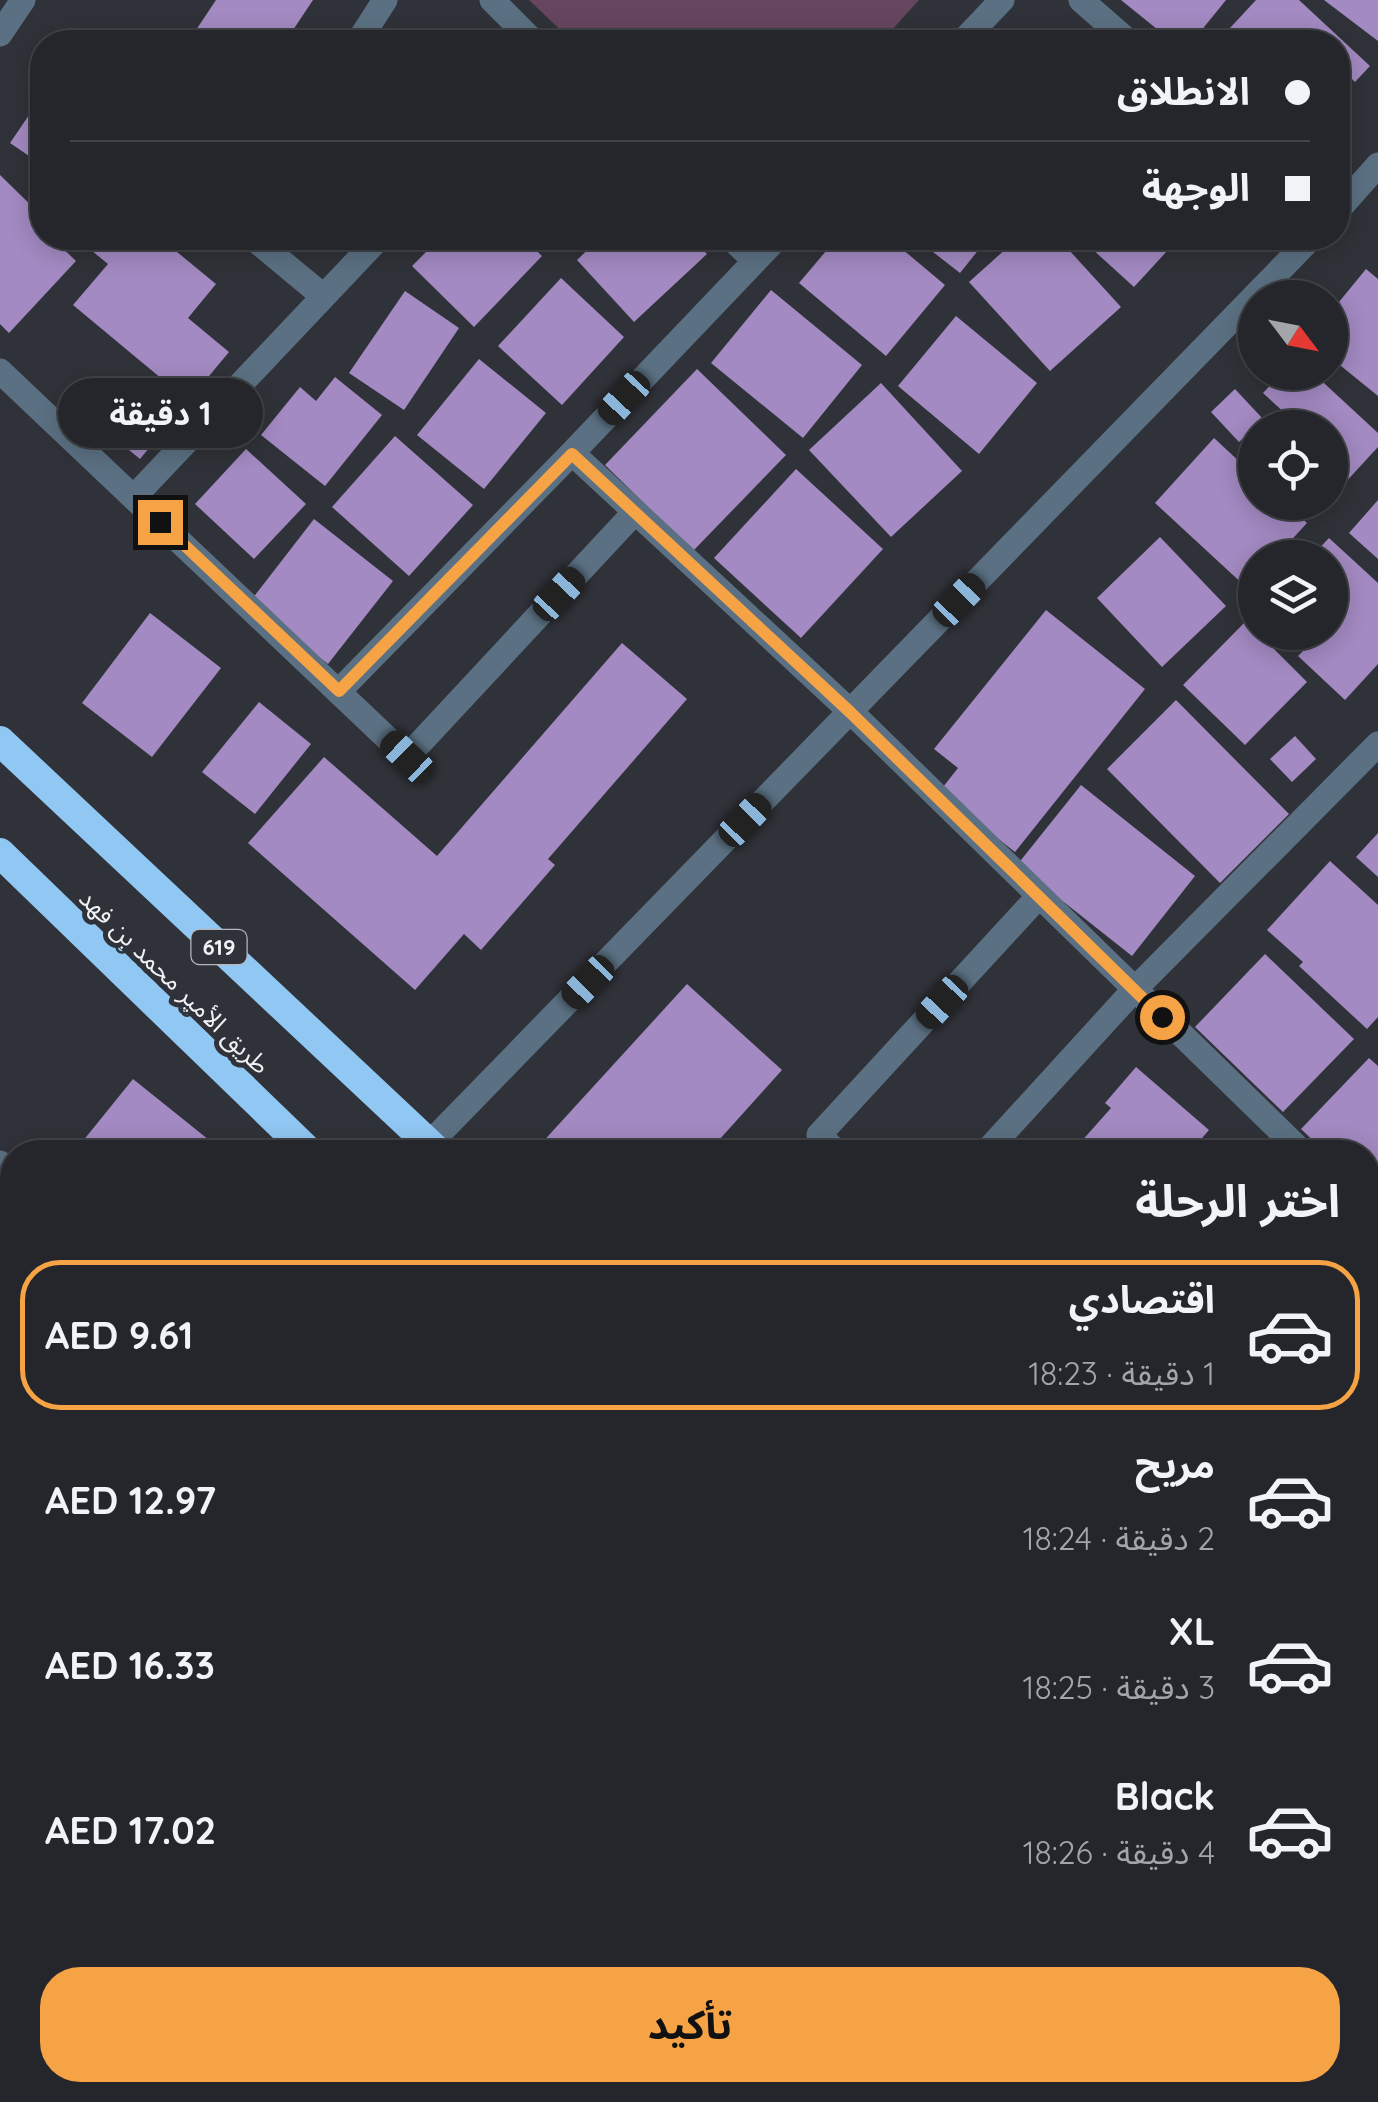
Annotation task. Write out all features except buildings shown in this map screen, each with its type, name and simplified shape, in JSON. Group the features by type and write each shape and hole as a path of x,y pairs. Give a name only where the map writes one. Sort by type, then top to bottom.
{"highway":[{"name":"619","path":"0,741 425,1140"},
{"name":"طريق الأمير محمد بن فهد","path":"0,853 297,1140"}],"street":[{"path":"0,34 23,0"},
{"path":"366,30 385,0"},
{"path":"492,0 522,30"},
{"path":"973,30 1002,0"},
{"path":"1081,0 1116,30"},
{"path":"1350,196 1378,165"},
{"path":"267,250 323,296"},
{"path":"134,498 367,250"},
{"path":"744,250 755,261"},
{"path":"339,691 766,250"},
{"path":"442,1140 1299,250"},
{"path":"0,371 407,757 635,512"},
{"path":"572,454 850,712 1290,1140"},
{"path":"997,1140 1134,990 1378,744"},
{"path":"825,1140 819,1134 1039,896"}],"shaded area":[{"path":"529,0 919,0 892,30 560,30"}],"route":[{"path":"160,522 339,691 572,454 850,712 1162,1017"}]}
